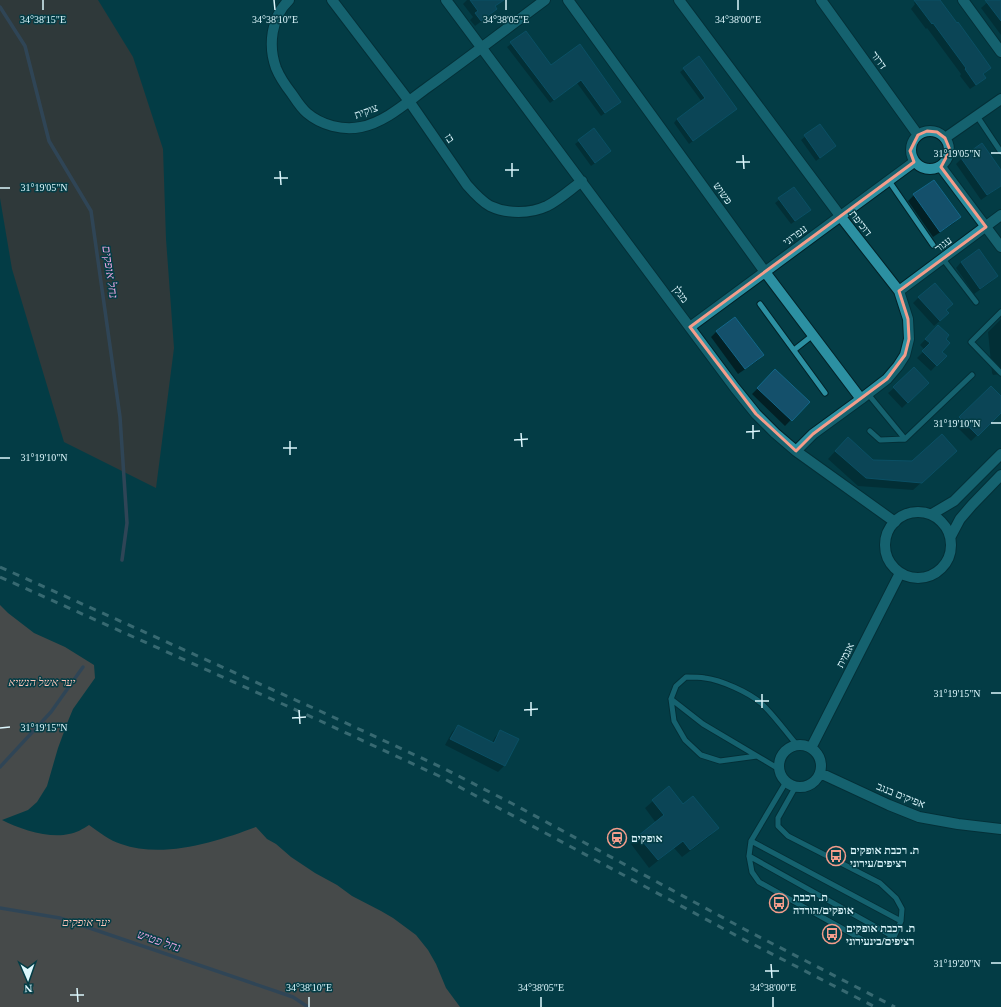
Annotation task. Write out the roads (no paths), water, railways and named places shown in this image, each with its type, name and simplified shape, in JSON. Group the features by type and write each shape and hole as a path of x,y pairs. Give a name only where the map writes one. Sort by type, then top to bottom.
{"street":[{"name":"צוקית","path":"289,0 278,15 273,36 272,52 281,80 306,112 326,124 338,128 350,129 376,122 394,112 545,0"},
{"name":"בז","path":"332,0 409,101 467,185 478,197 489,205 514,212 530,211 546,206 582,181"},
{"path":"446,0 482,48"},
{"name":"פשוש","path":"568,0 765,272 813,335 865,397"},
{"name":"דוכיפת","path":"679,0 841,217 899,291 908,319 909,339 905,355 887,379 865,397 813,434 796,451"},
{"name":"דרור","path":"821,0 918,135"},
{"path":"963,0 1001,52"},
{"name":"מגלן","path":"482,48 756,414 796,451 895,522"},
{"path":"946,138 1001,99"},
{"path":"927,131 932,131 937,132 946,138 950,150 949,156 946,162 941,166 930,170 924,169 914,162 910,151 911,145 918,135 927,131"},
{"name":"עפרוני","path":"690,327 914,162"},
{"path":"941,166 1001,247"},
{"name":"עגור","path":"899,291 1001,216"},
{"path":"932,514 954,501 1001,454"},
{"path":"951,536 960,519 1001,476"},
{"path":"912,512 932,514 944,523 951,536 951,554 947,562 940,570 931,576 921,578 910,577 900,573 890,562 885,549 889,530 902,516 912,512"},
{"name":"אגמית","path":"811,748 900,573"},
{"path":"797,745 804,745 811,748 820,758 820,773 816,780 810,785 803,787 786,782 781,776 779,769 779,761 782,754 790,747 797,745"},
{"name":"אפיקים בנגב","path":"820,773 919,817 958,824 1001,829"}],"lane":[{"path":"977,116 1001,152"},
{"path":"889,181 933,244"},
{"path":"943,258 976,302"},
{"path":"760,304 825,393"},
{"path":"1001,312 971,342 1001,373"},
{"path":"794,350 813,335"},
{"path":"870,431 880,440 905,439 972,375"},
{"path":"865,397 905,439"},
{"path":"757,756 720,760 701,755 685,740 674,720 671,699 676,686 686,677 705,678 720,681 741,691 760,702 797,745"},
{"path":"671,699 703,724 779,769"},
{"path":"786,782 751,841 749,856 752,872 759,882 863,940 880,942 894,937 901,921 902,909 896,898 880,883 788,836 778,826 778,818 796,786"},
{"path":"751,841 901,921"},
{"path":"749,856 894,937"}],"waterway":[{"name":"נחל אופקים","path":"0,7 25,46 49,141 91,211 120,417 127,523 122,560"},
{"name":"נחל אופקים","path":"0,767 51,712 83,667"},
{"name":"נחל פטיש","path":"0,908 60,918 293,997 308,1007"}],"railway":[{"path":"0,567 443,768 513,804 744,929 895,1007"},
{"path":"0,577 439,776 739,937 875,1007"}],"place":[{"name":"אופקים","path":"617,838"},
{"name":"ת. רכבת אופקים רציפים/עירוני","path":"836,856"},
{"name":"ת. רכבת אופקים/הורדה","path":"779,903"},
{"name":"ת. רכבת אופקים רציפים/בינעירוני","path":"832,934"}],"park label":[{"name":"יער אשל הנשיא","path":"42,682"},
{"name":"יער אופקים","path":"86,922"}]}
